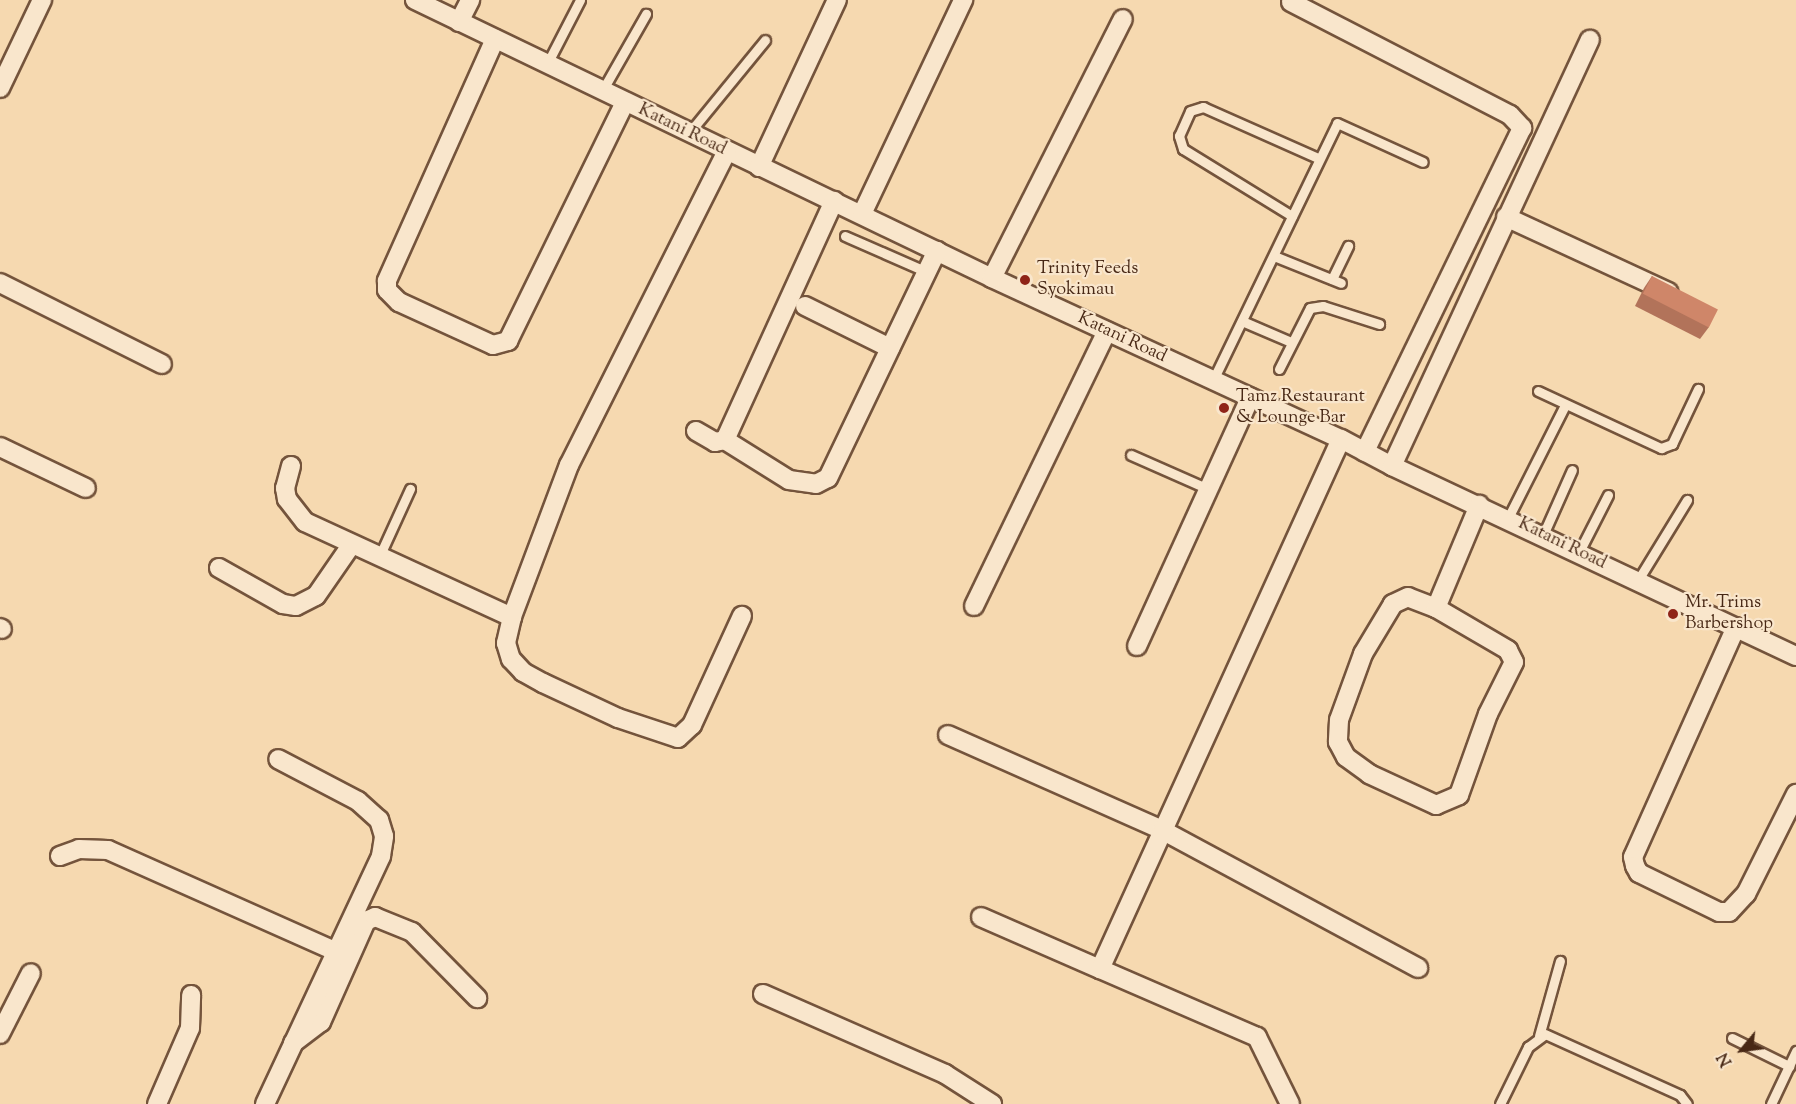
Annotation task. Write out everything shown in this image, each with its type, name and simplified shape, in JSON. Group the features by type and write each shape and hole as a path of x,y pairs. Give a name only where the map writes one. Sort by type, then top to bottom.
{"street":[{"path":"0,88 42,0"},
{"name":"Katani Road","path":"416,0 992,278 1341,439 1392,466 1508,518 1796,656"},
{"path":"459,21 470,0"},
{"path":"759,167 837,0"},
{"path":"862,214 963,0"},
{"path":"1291,2 1510,115 1522,128 1365,452"},
{"path":"992,278 1123,19"},
{"path":"495,39 387,282 387,290 399,302 492,345 508,341 625,102"},
{"path":"1392,466 1590,40"},
{"path":"727,151 570,465 512,617 506,643 511,659 523,672 618,718 678,738 692,726 742,616"},
{"path":"725,440 834,201"},
{"path":"1506,217 1686,301"},
{"path":"696,431 715,442 725,440 789,480 816,484 828,478 937,251"},
{"path":"0,283 162,364"},
{"path":"806,306 890,348"},
{"path":"975,606 1107,331"},
{"path":"1137,646 1250,398"},
{"path":"1100,969 1341,439"},
{"path":"0,447 86,488"},
{"path":"291,466 285,488 291,508 305,522 512,617"},
{"path":"1436,608 1479,505"},
{"path":"219,568 283,604 296,606 316,596 352,544"},
{"path":"1408,597 1436,608 1508,650 1514,662 1488,714 1459,795 1436,805 1369,774 1346,757 1338,742 1339,720 1363,654 1393,604 1408,597"},
{"path":"1736,627 1633,857 1635,866 1639,873 1709,907 1729,912 1746,894 1796,794"},
{"path":"948,735 1162,830 1418,968"},
{"path":"265,1104 381,855 384,836 379,820 358,801 278,759"},
{"path":"60,856 79,849 108,850 335,951"},
{"path":"292,1044 321,1022 366,921 375,917 412,932 477,998"},
{"path":"981,917 1257,1037 1290,1104"},
{"path":"0,1034 31,972"},
{"path":"763,994 945,1074 992,1104"},
{"path":"157,1104 190,1028 191,995"}],"lane":[{"path":"547,64 580,0"},
{"path":"602,91 646,14"},
{"path":"689,133 765,40"},
{"path":"1292,216 1183,149 1179,136 1190,111 1203,107 1318,158"},
{"path":"1213,380 1336,123 1423,162"},
{"path":"845,236 927,272"},
{"path":"1274,256 1336,281 1348,246"},
{"path":"1279,369 1310,308 1323,306 1379,324"},
{"path":"1242,321 1291,342"},
{"path":"1538,391 1661,448 1668,447 1698,389"},
{"path":"1508,518 1565,405"},
{"path":"1131,455 1208,489"},
{"path":"1543,535 1572,470"},
{"path":"379,557 410,489"},
{"path":"1579,552 1608,495"},
{"path":"1638,580 1687,500"},
{"path":"1500,1104 1528,1047 1539,1036 1560,961"},
{"path":"1539,1036 1547,1035 1580,1048 1680,1095 1687,1104"},
{"path":"1732,1038 1789,1066"},
{"path":"1771,1104 1796,1051"}],"building":[{"path":"1652,276 1718,310 1709,327 1643,294"}],"place":[{"name":"Trinity Feeds Syokimau","path":"1025,280"},
{"name":"Tamz Restaurant & Lounge Bar","path":"1224,408"},
{"name":"Mr. Trims Barbershop","path":"1673,614"}]}
